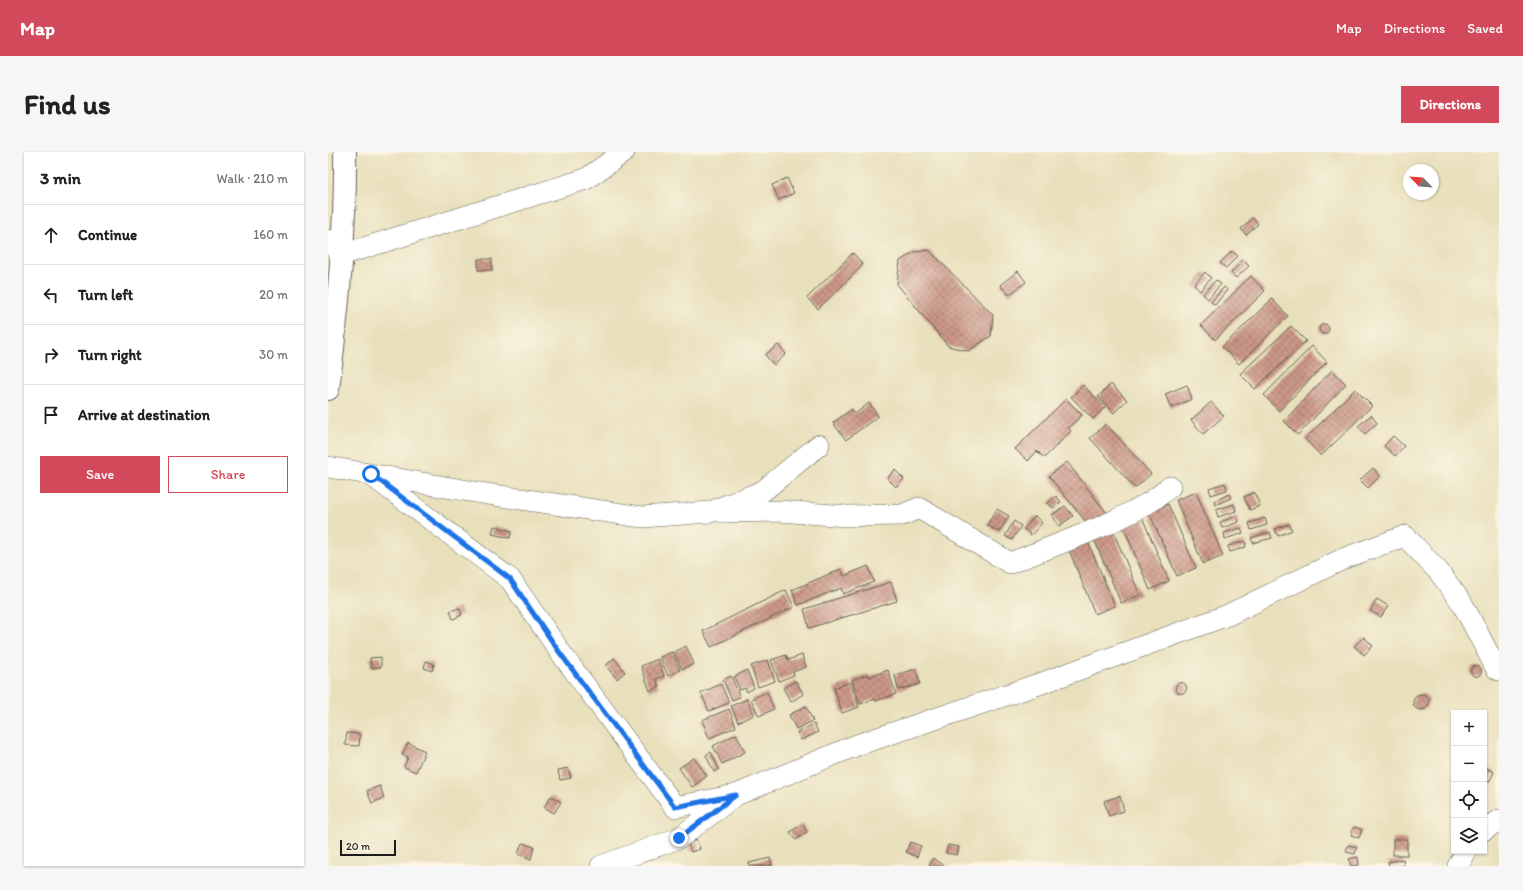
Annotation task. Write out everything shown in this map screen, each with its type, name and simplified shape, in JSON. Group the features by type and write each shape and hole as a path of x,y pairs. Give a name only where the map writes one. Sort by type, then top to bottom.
{"main road":[{"path":"328,389 334,344 335,247 346,195 345,152"}],"street":[{"path":"335,247 586,179 624,152"},
{"path":"710,512 763,491 819,445"},
{"path":"328,467 481,493 642,517 710,512 779,511 847,516 902,515 919,508 1010,562 1078,537 1110,523 1146,504 1170,487"},
{"path":"371,474 510,579 560,653 675,807 736,795 857,746 1042,683 1228,615 1345,558 1405,536 1439,572 1462,603 1496,668 1499,670"},
{"path":"601,866 679,838 736,795"},
{"path":"1487,828 1499,820"},
{"path":"1458,866 1464,854"}],"building":[{"path":"787,178 794,193 779,200 772,185"},
{"path":"1253,218 1258,224 1246,235 1241,229"},
{"path":"929,250 993,315 991,336 968,351 948,346 897,284 900,261 914,252"},
{"path":"1232,251 1238,256 1226,268 1220,263"},
{"path":"853,253 863,265 818,309 807,298"},
{"path":"478,259 492,259 492,270 478,270"},
{"path":"1243,260 1249,266 1236,278 1231,273"},
{"path":"1018,271 1026,282 1009,295 1000,285"},
{"path":"1205,272 1211,278 1200,291 1194,285"},
{"path":"1251,276 1265,291 1215,340 1201,325"},
{"path":"1216,280 1221,284 1208,299 1203,294"},
{"path":"1224,287 1227,290 1215,305 1211,302"},
{"path":"1272,299 1288,316 1239,364 1222,347"},
{"path":"1322,324 1326,324 1328,325 1328,333 1322,334 1319,331 1319,327"},
{"path":"1291,326 1306,341 1255,389 1240,374"},
{"path":"778,345 786,354 774,365 765,355"},
{"path":"1312,346 1327,362 1279,411 1264,395"},
{"path":"1332,370 1346,384 1298,435 1284,421"},
{"path":"1111,384 1127,400 1114,413 1098,397"},
{"path":"1083,385 1105,407 1093,419 1071,397"},
{"path":"1187,385 1192,399 1171,408 1165,394"},
{"path":"1355,389 1372,406 1321,456 1305,439"},
{"path":"1066,399 1082,415 1068,428 1071,431 1044,458 1037,451 1028,461 1015,449"},
{"path":"1211,402 1224,416 1203,434 1191,420"},
{"path":"869,403 878,416 846,440 833,423 852,409 855,414"},
{"path":"1371,415 1377,423 1365,434 1358,426"},
{"path":"1106,424 1151,474 1135,488 1090,438"},
{"path":"1393,436 1404,446 1395,456 1384,446"},
{"path":"1067,462 1107,513 1090,527 1049,476"},
{"path":"1373,468 1380,476 1368,488 1360,480"},
{"path":"895,470 904,479 896,487 887,478"},
{"path":"1225,483 1227,490 1211,495 1209,488"},
{"path":"1196,492 1223,556 1203,564 1176,500"},
{"path":"1254,492 1260,506 1250,510 1244,497"},
{"path":"1229,494 1231,498 1215,505 1214,501"},
{"path":"1056,496 1061,502 1053,508 1048,503"},
{"path":"1168,504 1196,568 1177,576 1149,512"},
{"path":"1234,504 1236,511 1218,517 1216,510"},
{"path":"1065,506 1073,516 1059,526 1052,515"},
{"path":"997,509 1009,516 999,532 987,525"},
{"path":"1035,516 1042,523 1031,535 1024,529"},
{"path":"1237,516 1239,522 1222,528 1220,522"},
{"path":"1142,517 1169,581 1150,590 1123,526"},
{"path":"1265,518 1267,525 1251,530 1249,523"},
{"path":"1014,521 1021,526 1012,540 1005,536"},
{"path":"1289,524 1292,530 1278,536 1275,529"},
{"path":"494,526 512,531 510,538 492,534"},
{"path":"1241,528 1243,533 1225,539 1224,533"},
{"path":"1113,531 1140,595 1121,603 1094,539"},
{"path":"1270,532 1272,538 1253,543 1251,538"},
{"path":"1245,541 1246,547 1230,552 1228,546"},
{"path":"1088,542 1115,606 1095,614 1069,550"},
{"path":"868,566 874,582 843,594 841,588 798,605 792,590 841,569 844,576"},
{"path":"891,582 897,601 809,628 804,609"},
{"path":"786,590 794,607 711,647 703,631"},
{"path":"1377,599 1388,606 1381,617 1370,611"},
{"path":"460,608 462,615 453,619 450,611"},
{"path":"1364,637 1373,646 1364,655 1354,646"},
{"path":"686,646 694,664 682,669 674,652"},
{"path":"672,652 680,670 668,676 660,657"},
{"path":"786,655 788,660 802,655 806,667 793,672 794,675 779,681 771,660"},
{"path":"381,657 381,667 371,668 370,658"},
{"path":"614,658 625,672 617,679 606,666"},
{"path":"658,659 664,676 656,679 659,687 650,691 641,666"},
{"path":"768,660 775,681 758,687 751,666"},
{"path":"426,661 434,664 432,671 424,668"},
{"path":"1476,665 1480,667 1482,671 1480,675 1476,677 1472,675 1470,671 1472,667"},
{"path":"916,669 920,684 898,690 895,675"},
{"path":"747,670 754,688 747,692 745,688 740,690 734,677"},
{"path":"888,670 896,694 876,701 875,699 860,704 852,680 868,674 869,677"},
{"path":"731,676 740,697 732,700 723,680"},
{"path":"796,681 803,694 791,702 783,688"},
{"path":"850,682 859,707 842,713 834,688"},
{"path":"1181,682 1185,684 1187,688 1185,692 1181,694 1177,692 1175,688 1177,684"},
{"path":"721,684 729,703 709,711 701,693"},
{"path":"767,692 774,709 759,716 751,699"},
{"path":"1418,694 1424,694 1429,699 1427,708 1424,710 1418,710 1413,705 1413,699"},
{"path":"747,699 754,715 738,722 731,706"},
{"path":"806,706 813,721 796,729 789,715"},
{"path":"729,709 736,727 709,738 702,720"},
{"path":"814,724 818,732 801,740 797,732"},
{"path":"347,733 360,734 359,746 345,745"},
{"path":"736,734 745,752 722,764 713,746"},
{"path":"408,743 425,751 416,772 404,767 408,757 402,755"},
{"path":"711,752 719,769 714,772 706,755"},
{"path":"694,758 707,776 692,787 679,768"},
{"path":"568,768 571,778 560,780 558,770"},
{"path":"1487,768 1494,772 1489,782 1487,781"},
{"path":"380,786 384,798 372,803 367,791"},
{"path":"551,796 561,802 554,813 544,807"},
{"path":"1120,796 1124,811 1109,816 1104,801"},
{"path":"802,824 807,832 796,840 790,832"},
{"path":"1354,827 1362,830 1359,838 1351,835"},
{"path":"1393,839 1407,839 1407,855 1393,855"},
{"path":"697,840 700,849 691,852 688,843"},
{"path":"910,842 921,846 917,857 906,852"},
{"path":"522,843 534,847 531,859 518,854"},
{"path":"948,845 959,847 957,855 946,853"},
{"path":"1348,845 1357,847 1355,854 1346,852"},
{"path":"1358,857 1359,865 1351,866 1349,859"},
{"path":"770,858 772,866 750,866 749,863"},
{"path":"933,858 945,866 929,866"},
{"path":"1403,859 1404,866 1389,866 1388,862"}],"route":[{"path":"371,474 510,579 560,653 675,807 736,795 679,838"}]}
